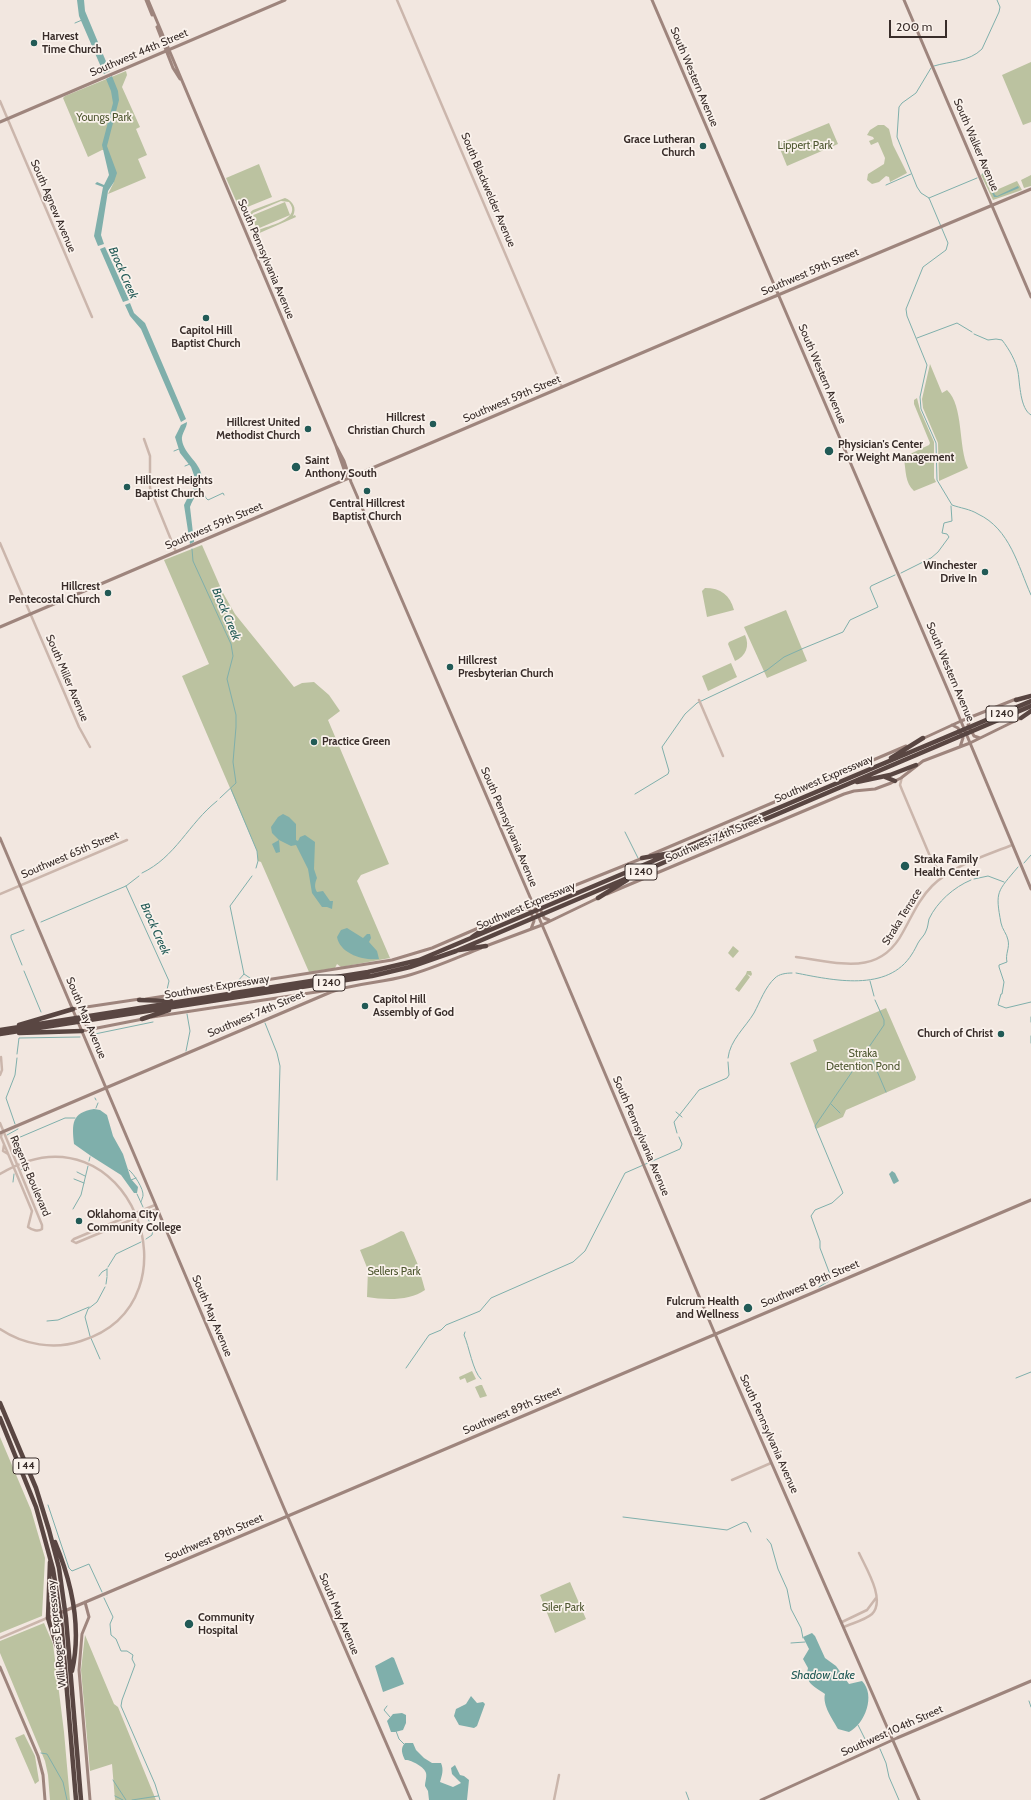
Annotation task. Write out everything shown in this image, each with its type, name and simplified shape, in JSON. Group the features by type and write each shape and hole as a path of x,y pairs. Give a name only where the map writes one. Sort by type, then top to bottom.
{"highway":[{"path":"1016,700 1031,694"},
{"name":"Southwest Expressway","path":"974,728 1031,702"},
{"name":"Southwest Expressway","path":"0,1030 71,1021 382,974 420,964 456,950 677,852 880,766 1031,706"},
{"path":"1021,718 1031,713"},
{"name":"Southwest Expressway","path":"545,910 632,876 957,735"},
{"path":"880,766 923,738"},
{"path":"847,784 883,777 916,765"},
{"path":"883,777 895,781"},
{"path":"642,858 677,852"},
{"path":"598,898 632,876"},
{"name":"Southwest Expressway","path":"178,1004 382,970 419,960 529,917"},
{"path":"464,942 498,919"},
{"path":"456,950 486,946"},
{"path":"139,1000 178,1004"},
{"path":"142,1019 178,1004"},
{"path":"9,1030 73,1009"},
{"path":"9,1030 29,1034 82,1031"},
{"name":"Southwest Expressway","path":"0,1034 9,1030"},
{"name":"Will Rogers Expressway","path":"0,1403 36,1488 59,1568 65,1603 81,1800"},
{"name":"Will Rogers Expressway","path":"0,1418 30,1489 50,1556 61,1620 76,1800"},
{"path":"49,1530 61,1559 75,1607 76,1631 71,1676"},
{"path":"50,1556 48,1618 57,1647 68,1700"}],"main road":[{"name":"South Pennsylvania Avenue","path":"147,0 349,474 349,478 542,925 715,1334 919,1800"},
{"name":"Southwest 44th Street","path":"0,122 285,0"},
{"name":"South Western Avenue","path":"652,0 961,720 1031,889"},
{"name":"South Walker Avenue","path":"904,0 1031,297"},
{"name":"Southwest 59th Street","path":"0,627 945,224 1031,189"},
{"name":"Southwest 74th Street","path":"73,1009 335,970 392,960 418,953 498,919 522,907 642,858 923,738 961,720 1016,700"},
{"path":"972,716 968,725 974,736 980,738"},
{"name":"Southwest 74th Street","path":"1,1132 106,1089 331,992 406,976 439,965 542,925 598,898 844,794 854,791 875,789 895,781 916,765 927,759 970,743 1021,718"},
{"path":"952,725 958,728 963,738 960,747"},
{"name":"South May Avenue","path":"0,838 288,1517 411,1800"},
{"path":"541,899 539,906 544,918 550,920"},
{"path":"522,907 530,910 534,921 531,929"},
{"path":"82,1031 142,1019 344,988"},
{"path":"86,1007 82,1010 81,1014 86,1025 93,1028"},
{"name":"Southwest 89th Street","path":"48,1618 1031,1200"},
{"path":"85,1602 89,1617 82,1634 79,1670 90,1800"},
{"path":"0,1667 38,1756 43,1775 45,1800"},
{"name":"Southwest 104th Street","path":"761,1800 894,1740 1031,1681"}],"street":[{"name":"South Blackwelder Avenue","path":"397,0 562,387"},
{"name":"South Agnew Avenue","path":"0,102 92,317"},
{"path":"144,439 150,456 150,488 176,552"},
{"name":"South Miller Avenue","path":"0,543 79,727 90,747"},
{"path":"699,702 723,756"},
{"path":"900,785 902,777"},
{"path":"895,781 900,785 932,861 943,876"},
{"name":"Southwest 65th Street","path":"0,894 127,840"},
{"name":"Straka Terrace","path":"796,957 856,964 878,960 896,945 923,896 943,876 956,868 1012,845"},
{"path":"0,1075 2,1070 1,1057"},
{"path":"0,1124 1,1132"},
{"name":"Regents Boulevard","path":"1,1132 11,1150 42,1226 40,1230 36,1231 28,1227 32,1213 4,1145 1,1132"},
{"path":"8,1153 11,1150"},
{"path":"0,1174 17,1165 34,1159 57,1157 89,1164 102,1171 116,1183 128,1198 137,1217 144,1246 142,1278 137,1293 130,1305 111,1325 86,1340 59,1345 43,1345 15,1338 0,1329"},
{"path":"155,1205 72,1241 76,1243 157,1209"},
{"path":"140,1211 142,1215"},
{"path":"732,1480 772,1462"},
{"path":"844,1627 871,1614 877,1605 875,1590 859,1553"},
{"path":"842,1622 867,1610 877,1598"},
{"name":"Southwest 89th Street","path":"0,1638 48,1618"},
{"path":"554,1800 559,1775"}],"green space":[{"path":"1031,62 1031,122 1023,125 1002,75"},
{"name":"Youngs Park","path":"126,71 127,75 122,87 140,127 136,129 147,155 138,159 146,178 108,194 114,182 108,150 102,150 88,157 63,98"},
{"name":"Lippert Park","path":"829,123 838,144 787,166 778,144"},
{"path":"878,125 884,125 889,129 893,145 907,173 890,182 889,177 886,176 879,182 872,184 867,180 868,174 884,164 885,158 878,142 871,145 869,141 874,139 873,137 867,135 870,130"},
{"path":"259,164 272,197 240,210 226,178"},
{"path":"984,172 994,191 1017,181 1022,190 993,200 981,175"},
{"path":"1031,175 1031,186 1024,188 1021,180"},
{"path":"285,198 294,205 295,210 293,216 295,215 296,217 255,235 255,232 249,227 247,222 248,216 253,210","holes":["281,201 289,202 292,208 292,212 289,217 278,223 257,230 251,227 249,220 253,213"]},
{"path":"285,202 290,215 257,229 251,216"},
{"path":"930,364 942,393 947,390 956,406 963,449 968,468 939,481 938,443 923,408 922,399"},
{"path":"917,398 920,410 934,442 934,478 936,482 914,491 907,481 904,459 910,457 910,454 929,445 930,443 914,404 914,400"},
{"path":"202,545 223,593 235,614 294,687 302,683 314,682 329,695 340,711 328,720 389,864 361,875 357,881 390,958 341,967 337,964 335,968 309,972 261,862 258,861 257,851 182,676 209,664 164,560"},
{"path":"705,588 716,589 724,593 730,600 734,610 707,617 702,591"},
{"path":"786,610 807,661 767,678 744,627"},
{"path":"745,635 747,643 746,650 739,659 735,661 728,644 729,642"},
{"path":"731,663 737,677 708,691 702,676"},
{"path":"733,946 739,951 733,958 728,953"},
{"path":"747,971 751,971 752,974 751,976 747,974 750,977 739,992 735,989"},
{"name":"Straka Detention Pond","path":"886,1008 916,1077 915,1080 846,1110 843,1117 816,1129 790,1063 817,1051 813,1040"},
{"name":"Sellers Park","path":"401,1231 404,1232 418,1265 425,1290 419,1294 397,1299 367,1297 368,1270 360,1250"},
{"path":"472,1371 476,1379 467,1383 465,1378 460,1380 459,1377"},
{"path":"482,1385 487,1396 480,1398 475,1387"},
{"path":"0,1437 31,1510 45,1558 42,1616 0,1633"},
{"name":"Siler Park","path":"570,1582 586,1619 555,1633 540,1595"},
{"path":"44,1623 53,1644 64,1732 70,1800 50,1800 45,1761 0,1653 0,1641"},
{"path":"85,1635 114,1704 118,1707 156,1800 115,1800 112,1764 90,1771 81,1670"},
{"path":"24,1734 35,1756 39,1781 35,1784 15,1738"}],"water":[{"path":"77,0 84,0 85,11 110,71 104,74 79,16"},
{"name":"Brock Creek","path":"112,76 118,91 119,100 107,146 117,173 114,182 108,191 101,235 104,244 98,246 94,236 103,187 95,184 97,182 104,185 109,175 102,145 113,103 111,91 106,79"},
{"path":"982,174 986,174 995,195 997,196 1018,186 1019,188 997,197 994,197"},
{"name":"Brock Creek","path":"105,247 129,300 123,302 100,249"},
{"name":"Brock Creek","path":"130,303 134,313 145,323 186,419 181,422 141,329 130,316 125,305"},
{"path":"187,422 182,436 183,445 199,468 202,479 201,487 190,507 194,542 190,544 184,505 193,490 195,478 191,467 180,453 175,437 181,425"},
{"path":"283,814 289,817 296,824 296,840 298,841 300,837 305,835 315,842 314,869 317,878 315,888 317,892 323,891 330,901 333,901 332,909 322,907 312,893 308,869 296,845 291,846 279,840 272,833 271,827 278,817"},
{"path":"279,840 280,852 276,853 272,844"},
{"path":"347,928 363,938 367,934 370,934 371,938 369,942 377,951 379,959 367,959 360,957 343,948 337,937 341,930"},
{"path":"94,1109 100,1110 107,1115 113,1136 123,1154 131,1179 138,1187 137,1193 134,1193 121,1175 74,1144 73,1125 75,1120 81,1113"},
{"path":"892,1171 895,1173 899,1181 894,1184 889,1174"},
{"name":"Shadow Lake","path":"812,1633 815,1636 825,1658 836,1666 849,1684 862,1681 866,1687 868,1694 867,1709 860,1723 849,1732 838,1729 826,1708 824,1698 825,1694 811,1684 807,1677 808,1668 803,1659 809,1649 803,1637"},
{"path":"392,1657 394,1658 404,1684 383,1692 375,1666"},
{"path":"471,1696 477,1703 483,1702 485,1704 477,1726 474,1728 459,1725 454,1716 456,1709 466,1704"},
{"path":"402,1713 406,1715 406,1723 403,1730 391,1732 387,1721 393,1714"},
{"path":"405,1743 413,1743 416,1750 432,1763 441,1763 443,1770 440,1782 453,1787 461,1783 452,1774 451,1768 455,1765 460,1775 469,1780 467,1800 429,1800 428,1791 425,1786 426,1773 423,1768 417,1764 405,1760 402,1747"}],"waterway":[{"path":"934,66 965,59 982,49 999,12 1000,7 997,0"},
{"path":"75,23 82,20"},
{"path":"931,68 916,93 899,107 897,137 917,187 921,193 929,198 948,243 946,250 923,267 906,309 907,316 927,365 920,397 921,409 936,443 937,480 952,505 975,512 998,529 1012,549 1031,595"},
{"path":"886,185 911,174"},
{"path":"929,198 977,178"},
{"path":"917,338 957,323 972,332"},
{"path":"974,334 988,340 1002,340 1005,344 1016,364 1023,402 1027,412 1031,415"},
{"path":"174,451 179,449"},
{"path":"185,466 190,464"},
{"path":"202,490 208,500 223,493 224,495"},
{"path":"901,573 931,558 938,552 949,537 947,534 942,533 944,523 952,521 951,506"},
{"name":"Brock Creek","path":"192,549 193,561 231,644 233,656 227,679 236,715 233,762 236,783 220,798"},
{"path":"635,794 668,774 669,771 662,747 685,714 697,703 767,670 784,657 843,632 850,620 878,607 870,588 871,586 895,575"},
{"path":"231,789 257,851 258,861 256,868"},
{"name":"Brock Creek","path":"142,873 164,858 217,801"},
{"path":"625,832 638,858"},
{"path":"1024,863 1031,855"},
{"path":"1018,867 1002,887 998,898 1001,923 1008,943 1007,962 999,965 1004,982 998,1005 1006,1008 1031,1002"},
{"path":"41,922 126,886 139,876"},
{"path":"206,988 237,982 244,974 230,906 252,876"},
{"path":"974,879 988,876 1004,882"},
{"path":"796,973 858,981 874,979 889,974 902,966 912,954 927,928 932,913 941,901 952,891 971,880"},
{"name":"Brock Creek","path":"126,886 169,981 166,994"},
{"path":"22,965 11,935 24,930"},
{"path":"24,971 41,1012"},
{"path":"728,1058 732,1045 754,1013 768,986 778,976 792,973"},
{"path":"244,974 253,980"},
{"path":"870,981 874,996"},
{"path":"819,1287 829,1281 831,1277 820,1248 820,1241 811,1216 815,1210 832,1203 843,1193 815,1126 884,1025 884,1020 875,1000"},
{"path":"186,1051 190,1031 187,1014"},
{"path":"1031,1017 1031,1022"},
{"name":"Brock Creek","path":"90,1035 153,1022"},
{"path":"265,1023 277,1053 280,1066 277,1180"},
{"path":"1031,1036 1031,1043"},
{"path":"17,1054 19,1038 80,1037"},
{"path":"868,1050 886,1092"},
{"path":"15,1124 6,1098 15,1075 17,1058"},
{"path":"677,1133 674,1122 699,1090 727,1078 729,1075 728,1062"},
{"name":"Brock Creek","path":"96,1108 98,1103"},
{"path":"831,1104 840,1113"},
{"path":"676,1112 682,1117"},
{"path":"22,1158 16,1142 18,1138 65,1118 75,1118"},
{"path":"7,1135 18,1129"},
{"path":"406,1368 429,1335 441,1330 446,1325 480,1311 491,1298 573,1262 585,1251 625,1173 680,1149 682,1144 679,1137"},
{"name":"Brock Creek","path":"89,1161 90,1157"},
{"path":"21,1170 24,1166"},
{"name":"Brock Creek","path":"73,1209 81,1195 88,1166"},
{"path":"129,1170 136,1178 142,1190 143,1196 141,1202"},
{"path":"77,1172 85,1176"},
{"path":"13,1182 14,1174"},
{"path":"131,1180 136,1178"},
{"path":"74,1179 84,1183"},
{"path":"137,1194 143,1207"},
{"path":"146,1239 152,1235 153,1229 147,1217"},
{"path":"108,1267 116,1254 141,1242"},
{"path":"99,1276 107,1269"},
{"path":"107,1269 107,1276"},
{"path":"106,1284 107,1277"},
{"path":"100,1359 90,1336 85,1317 88,1309 97,1302 105,1287"},
{"path":"47,1321 58,1320 89,1307"},
{"path":"465,1332 464,1335 473,1365 481,1379"},
{"path":"1016,1378 1031,1372"},
{"path":"48,1505 69,1568 72,1571 89,1564 102,1592"},
{"path":"623,1517 727,1530 744,1522 747,1523 751,1532"},
{"path":"767,1539 771,1544 778,1569 787,1589 791,1609 801,1628 803,1638"},
{"path":"104,1598 113,1617 110,1624 111,1635 116,1639 121,1651 127,1651 133,1655 132,1659 135,1665 121,1706 155,1784 160,1800"},
{"path":"791,1643 805,1642"},
{"path":"1029,1701 1031,1707"},
{"path":"387,1706 384,1710 390,1717"},
{"path":"858,1725 865,1739"},
{"path":"396,1731 399,1739 405,1745"},
{"path":"880,1749 886,1763 889,1777 899,1800"},
{"path":"41,1753 47,1754 63,1782 67,1800"},
{"path":"113,1780 126,1800"},
{"path":"686,1792 689,1800"},
{"path":"115,1796 123,1800"},
{"path":"132,1800 158,1796"}],"place":[{"name":"Harvest Time Church","path":"34,43"},
{"name":"Grace Lutheran Church","path":"703,146"},
{"name":"Capitol Hill Baptist Church","path":"206,318"},
{"name":"Hillcrest Christian Church","path":"433,424"},
{"name":"Hillcrest United Methodist Church","path":"308,429"},
{"name":"Physician's Center For Weight Management","path":"829,451"},
{"name":"Saint Anthony South","path":"296,467"},
{"name":"Hillcrest Heights Baptist Church","path":"127,487"},
{"name":"Central Hillcrest Baptist Church","path":"367,491"},
{"name":"Winchester Drive In","path":"985,572"},
{"name":"Hillcrest Pentecostal Church","path":"108,593"},
{"name":"Hillcrest Presbyterian Church","path":"450,667"},
{"name":"Practice Green","path":"314,742"},
{"name":"Straka Family Health Center","path":"905,866"},
{"name":"Capitol Hill Assembly of God","path":"365,1006"},
{"name":"Church of Christ","path":"1001,1034"},
{"name":"Oklahoma City Community College","path":"79,1221"},
{"name":"Fulcrum Health and Wellness","path":"748,1308"},
{"name":"Community Hospital","path":"189,1624"}]}
